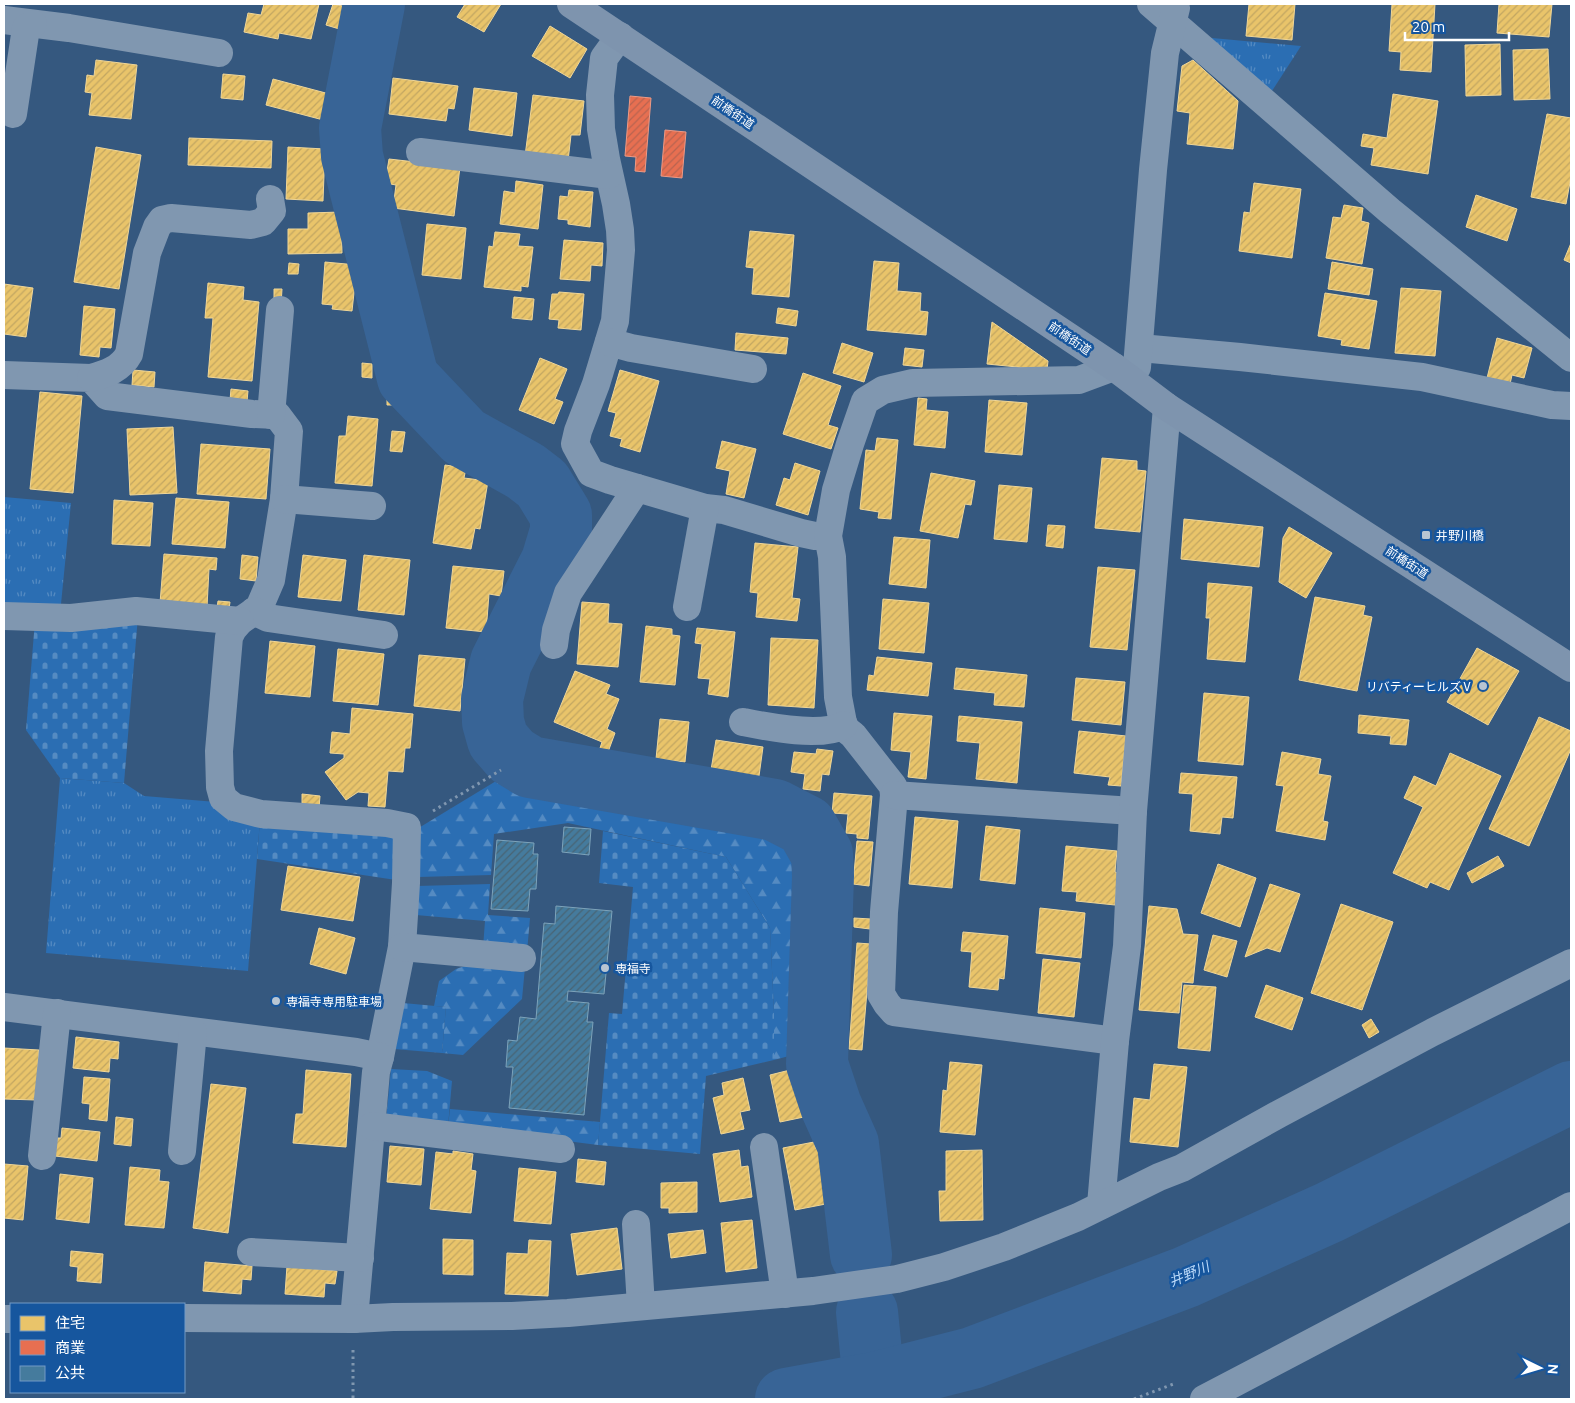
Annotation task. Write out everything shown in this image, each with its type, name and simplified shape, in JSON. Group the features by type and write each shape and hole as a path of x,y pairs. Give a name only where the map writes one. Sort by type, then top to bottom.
{"main road":[{"name":"前橋街道","path":"581,7 620,36 1124,375 1167,407 1571,668"}],"street":[{"path":"1151,4 1175,14 1390,211 1571,358"},
{"path":"1116,1041 894,1012 881,994 884,912 894,795 893,786 853,735 844,728 838,697 832,556 828,536 836,490 862,410 866,401 883,390 913,383 1079,380 1124,375 1140,348 1153,170 1165,53 1175,14"},
{"path":"4,20 219,53"},
{"path":"13,114 26,28 33,24"},
{"path":"620,36 604,58 600,95 601,129 616,204 621,250 615,321 575,444 591,473 705,508 724,510 801,533 828,536"},
{"path":"420,152 609,175"},
{"path":"4,374 91,378 113,370 129,354 147,253 156,228 162,220 171,218 251,225 264,222 272,211 270,199"},
{"path":"271,415 280,310"},
{"path":"609,342 631,348 753,368"},
{"path":"1140,348 1240,357 1422,378 1552,405 1571,406"},
{"path":"91,378 106,396 277,415 289,431 284,499 271,580 259,608 233,629 229,637 219,751 220,787 223,798 234,807 262,814 387,823 407,827 402,946 376,1072 354,1319"},
{"path":"1101,1205 1127,946 1133,811 1167,407"},
{"path":"554,645 556,630 568,593 637,488"},
{"path":"284,499 372,506"},
{"path":"687,606 705,508"},
{"path":"4,616 71,618 136,611 247,616 384,635"},
{"path":"743,722 767,727 822,731 837,729 844,725"},
{"path":"894,795 1133,811"},
{"path":"402,946 522,958"},
{"path":"185,1318 354,1319 512,1316 568,1313 785,1294 897,1280 1004,1247 1078,1217 1182,1168 1278,1114 1433,1032 1571,963"},
{"path":"4,1007 356,1052 380,1057"},
{"path":"42,1156 57,1013"},
{"path":"182,1151 193,1032"},
{"path":"372,1126 561,1149"},
{"path":"764,1147 785,1294"},
{"path":"1211,1397 1571,1206"},
{"path":"636,1224 641,1306"},
{"path":"252,1252 360,1258"}],"path":[{"path":"407,827 501,770"},
{"path":"353,1347 353,1399"}],"green space":[{"path":"1201,37 1301,46 1268,97"},
{"path":"4,497 71,503 60,614 4,612"},
{"path":"138,616 124,783 60,778 26,730 35,621"},
{"path":"506,775 537,786 775,829 793,846 801,862 803,886 803,981 800,1053 774,1060 770,928 726,857 568,823 494,834 491,875 418,877 417,829"},
{"path":"60,778 124,783 144,796 216,802 260,820 248,971 46,953"},
{"path":"260,820 393,831 396,880 257,859"},
{"path":"603,831 726,857 770,928 774,1060 706,1076 700,1154 598,1145 609,1013 622,1014 633,887 599,883"},
{"path":"490,884 488,915 530,918 527,952 483,948 485,921 416,915 417,886"},
{"path":"482,960 525,967 522,999 463,1055 442,1053 446,1007 434,1006 439,981 456,969"},
{"path":"403,1003 446,1007 442,1053 394,1049"},
{"path":"391,1069 427,1071 452,1081 448,1126 386,1120"},
{"path":"450,1109 600,1122 598,1145 448,1126"}],"building: 住宅":[{"path":"264,4 319,4 311,39 279,33 278,39 244,32 248,13 261,15"},
{"path":"333,4 352,8 346,31 326,25"},
{"path":"465,4 501,4 484,32 457,17"},
{"path":"1249,4 1295,4 1292,40 1246,36"},
{"path":"1392,4 1435,4 1431,72 1400,70 1401,52 1389,51"},
{"path":"1499,4 1552,4 1549,37 1497,33"},
{"path":"550,26 587,49 570,78 532,56"},
{"path":"1500,44 1501,95 1466,96 1465,45"},
{"path":"1548,49 1550,99 1514,100 1513,50"},
{"path":"96,60 137,65 131,119 89,115 92,93 85,92 87,75 94,76"},
{"path":"1193,60 1238,101 1233,149 1187,144 1190,113 1177,111 1182,66"},
{"path":"223,74 245,76 243,100 221,98"},
{"path":"393,78 458,86 454,109 448,108 446,121 389,114"},
{"path":"273,79 337,96 331,122 266,105"},
{"path":"474,88 517,93 512,136 469,130"},
{"path":"1393,94 1438,101 1428,174 1371,165 1374,148 1361,146 1363,134 1387,138"},
{"path":"533,95 584,101 580,135 571,135 568,161 525,156"},
{"path":"1547,114 1571,118 1571,177 1566,204 1531,197"},
{"path":"189,138 272,141 271,168 188,165"},
{"path":"96,147 141,155 119,289 74,282"},
{"path":"288,147 325,149 323,201 286,199"},
{"path":"389,159 460,167 454,216 393,208 396,185 385,183"},
{"path":"516,181 543,185 538,229 500,224 504,191 515,193"},
{"path":"1254,183 1301,189 1292,258 1239,251 1244,212 1250,213"},
{"path":"569,190 593,192 590,227 568,224 568,220 558,219 560,196 568,197"},
{"path":"1476,195 1517,209 1507,241 1466,227"},
{"path":"1344,205 1363,208 1361,221 1369,223 1362,264 1326,258 1333,217 1341,218"},
{"path":"341,212 342,253 288,254 288,229 308,229 308,213"},
{"path":"427,224 466,228 461,279 422,275"},
{"path":"750,231 794,235 789,297 752,294 754,268 746,267"},
{"path":"495,232 520,234 518,246 533,247 528,287 521,286 521,291 484,287 489,246 493,247"},
{"path":"564,240 603,243 602,266 591,265 590,281 560,279"},
{"path":"1571,243 1571,263 1564,260"},
{"path":"874,261 899,263 897,291 921,293 920,311 928,312 926,335 867,330"},
{"path":"325,262 357,265 352,311 332,309 333,305 322,304"},
{"path":"1332,262 1373,269 1369,295 1328,289"},
{"path":"289,263 299,264 298,274 288,274"},
{"path":"208,283 244,287 243,300 259,302 252,381 208,377 213,318 205,318"},
{"path":"4,284 33,288 26,337 4,334"},
{"path":"1401,288 1441,291 1435,356 1395,353"},
{"path":"274,289 282,289 281,305 274,304"},
{"path":"559,292 584,294 581,330 558,328 559,320 549,319 552,294 558,294"},
{"path":"1325,293 1377,301 1369,349 1341,345 1342,340 1318,336"},
{"path":"514,297 534,299 532,320 512,318"},
{"path":"84,306 115,309 111,348 100,347 99,357 80,355"},
{"path":"778,308 798,311 796,326 776,323"},
{"path":"992,322 1048,361 1047,370 987,364"},
{"path":"736,333 788,338 786,354 735,350"},
{"path":"1497,338 1532,348 1524,378 1512,375 1510,384 1487,378"},
{"path":"842,343 873,353 864,382 833,373"},
{"path":"905,348 924,350 922,367 903,365"},
{"path":"540,358 567,369 555,399 563,402 554,424 519,410"},
{"path":"362,363 372,364 372,378 362,377"},
{"path":"133,370 155,372 154,387 132,385"},
{"path":"620,370 659,381 640,452 620,446 622,439 610,436 616,413 608,411"},
{"path":"803,373 841,386 828,425 838,428 831,449 783,434"},
{"path":"231,389 248,391 247,401 230,400"},
{"path":"40,392 82,396 73,493 30,489"},
{"path":"387,397 396,398 395,405 387,405"},
{"path":"918,398 927,399 926,410 948,412 945,448 914,445"},
{"path":"989,400 1027,403 1022,455 985,452"},
{"path":"348,416 378,419 372,486 335,483 339,436 346,436"},
{"path":"173,427 177,493 130,495 127,429"},
{"path":"392,431 405,432 402,452 390,451"},
{"path":"877,438 898,440 891,519 878,518 879,512 860,509 866,450 875,451"},
{"path":"722,441 756,449 744,498 726,494 730,471 716,468"},
{"path":"201,444 270,449 266,499 197,494"},
{"path":"1102,458 1137,461 1137,470 1146,471 1140,532 1095,528"},
{"path":"795,463 820,471 808,515 776,505 784,478 790,480"},
{"path":"445,465 466,468 464,478 488,481 480,529 475,528 471,549 433,543"},
{"path":"931,473 975,481 971,505 965,504 958,538 920,531"},
{"path":"999,485 1032,488 1027,542 994,539"},
{"path":"176,498 229,502 225,548 172,544"},
{"path":"114,500 153,503 150,546 112,544"},
{"path":"1184,519 1263,527 1259,567 1181,559"},
{"path":"1048,525 1065,526 1063,548 1046,546"},
{"path":"1289,527 1332,553 1306,598 1279,582 1283,538"},
{"path":"894,537 930,540 926,588 889,584"},
{"path":"755,543 798,547 792,598 800,599 797,621 756,617 758,593 750,592"},
{"path":"164,554 217,558 216,570 209,569 207,607 160,603"},
{"path":"242,555 258,557 256,581 240,579"},
{"path":"303,555 346,560 341,601 298,597"},
{"path":"364,555 410,560 404,615 358,610"},
{"path":"453,566 504,571 501,596 489,594 486,632 446,628"},
{"path":"1098,567 1135,570 1127,650 1090,647"},
{"path":"1208,583 1252,587 1245,662 1207,659 1210,618 1206,618"},
{"path":"1315,597 1365,606 1363,615 1372,617 1357,691 1299,680"},
{"path":"883,599 929,603 924,653 879,649"},
{"path":"218,601 230,602 229,609 217,608"},
{"path":"582,602 609,604 608,623 622,624 618,667 577,664"},
{"path":"646,626 672,629 672,635 680,636 675,685 640,682"},
{"path":"697,628 735,632 728,697 708,694 710,679 698,678 702,644 695,643"},
{"path":"771,638 818,640 814,708 768,705"},
{"path":"270,641 315,646 310,697 265,693"},
{"name":"リバティーヒルズⅤ","path":"1477,648 1519,671 1488,725 1447,702"},
{"path":"338,649 384,654 378,705 333,701"},
{"path":"419,655 465,659 460,711 414,706"},
{"path":"877,657 932,663 928,696 867,690 869,675 874,676"},
{"path":"956,668 1027,675 1024,707 994,705 995,693 954,689"},
{"path":"575,671 610,685 606,694 619,699 607,729 615,733 608,752 600,748 602,742 554,722"},
{"path":"1076,678 1125,682 1121,725 1072,720"},
{"path":"1204,693 1249,697 1243,765 1198,761"},
{"path":"352,708 413,714 410,748 405,748 403,772 388,771 385,807 368,806 369,793 358,792 346,800 325,772 344,758 344,754 330,753 332,732 350,734"},
{"path":"894,713 932,716 926,779 908,777 911,752 891,750"},
{"path":"1359,715 1409,720 1406,745 1390,744 1391,736 1358,733"},
{"path":"959,716 1022,722 1017,783 976,779 980,743 957,741"},
{"path":"1539,717 1571,731 1571,749 1529,846 1489,829"},
{"path":"660,719 689,722 685,762 656,759"},
{"path":"1079,731 1126,736 1121,786 1108,785 1110,777 1074,773"},
{"path":"716,740 763,747 759,776 711,770"},
{"path":"817,749 833,751 829,775 822,774 820,791 803,789 805,774 791,772 794,752 816,754"},
{"path":"1282,752 1321,759 1318,774 1331,776 1323,821 1328,822 1325,840 1276,831 1284,786 1276,785"},
{"path":"1450,753 1501,776 1449,890 1430,882 1427,888 1393,873 1423,807 1404,798 1414,776 1436,786"},
{"path":"1181,773 1237,777 1233,818 1222,817 1220,834 1190,831 1193,794 1179,793"},
{"path":"834,793 872,796 868,839 857,838 857,834 846,833 848,814 832,813"},
{"path":"302,794 320,796 319,808 302,807"},
{"path":"915,817 958,821 952,888 909,884"},
{"path":"986,826 1020,830 1015,884 980,880"},
{"path":"857,841 873,842 869,886 853,884"},
{"path":"1066,846 1117,851 1115,872 1118,873 1115,905 1076,901 1077,892 1062,891"},
{"path":"1498,856 1504,866 1472,883 1467,873"},
{"path":"1218,864 1256,878 1240,927 1201,913"},
{"path":"288,866 360,877 353,921 281,910"},
{"path":"1270,884 1300,894 1280,952 1267,948 1245,957"},
{"path":"1341,904 1393,922 1362,1010 1311,993"},
{"path":"1149,906 1177,909 1183,934 1198,935 1193,983 1182,982 1179,1013 1139,1010"},
{"path":"1040,908 1085,913 1081,958 1036,953"},
{"path":"854,918 871,919 870,929 854,927"},
{"path":"319,928 355,938 346,974 310,964"},
{"path":"963,932 1008,936 1004,979 999,978 998,990 969,987 972,952 961,951"},
{"path":"1213,935 1237,941 1227,977 1204,970"},
{"path":"857,943 871,944 862,1050 849,1049"},
{"path":"1043,959 1080,963 1074,1017 1038,1013"},
{"path":"1184,985 1216,987 1210,1051 1178,1048"},
{"path":"1266,985 1303,998 1292,1030 1255,1017"},
{"path":"1371,1019 1379,1032 1369,1038 1362,1025"},
{"path":"76,1037 119,1042 118,1059 110,1058 109,1072 73,1068"},
{"path":"4,1048 39,1050 36,1100 4,1099"},
{"path":"950,1062 982,1065 975,1135 940,1132 943,1090 947,1091"},
{"path":"1154,1064 1187,1067 1178,1147 1130,1142 1134,1098 1150,1100"},
{"path":"794,1069 804,1117 780,1122 770,1075"},
{"path":"306,1070 351,1074 346,1147 293,1143 296,1114 303,1114"},
{"path":"84,1077 110,1079 107,1121 89,1119 90,1104 82,1103"},
{"path":"743,1078 750,1110 740,1112 744,1129 721,1134 713,1098 724,1095 722,1083"},
{"path":"211,1084 246,1088 228,1233 193,1228"},
{"path":"116,1117 133,1119 131,1146 114,1144"},
{"path":"62,1128 100,1132 97,1161 55,1156 57,1138 61,1138"},
{"path":"814,1142 816,1149 821,1148 831,1203 795,1210 783,1148"},
{"path":"390,1146 424,1149 421,1185 387,1182"},
{"path":"739,1150 741,1167 748,1166 752,1197 720,1202 713,1154"},
{"path":"982,1150 983,1220 940,1221 939,1191 946,1191 946,1151"},
{"path":"453,1151 473,1154 471,1170 476,1171 471,1213 430,1209 436,1152 453,1154"},
{"path":"578,1159 606,1162 604,1185 576,1182"},
{"path":"4,1164 28,1166 23,1220 4,1218"},
{"path":"130,1167 160,1170 159,1181 169,1182 164,1228 125,1225"},
{"path":"519,1168 556,1172 551,1224 514,1221"},
{"path":"60,1174 93,1178 89,1223 56,1219"},
{"path":"697,1182 697,1212 669,1213 669,1208 661,1208 661,1183"},
{"path":"752,1220 757,1268 726,1272 721,1223"},
{"path":"617,1228 622,1269 577,1275 571,1234"},
{"path":"703,1230 706,1253 671,1258 668,1234"},
{"path":"443,1239 473,1240 473,1275 443,1274"},
{"path":"529,1240 551,1241 548,1296 505,1294 507,1253 528,1254"},
{"path":"71,1251 103,1254 101,1283 77,1281 78,1267 70,1266"},
{"path":"205,1262 252,1266 251,1280 242,1279 241,1294 203,1291"},
{"path":"287,1266 337,1271 335,1284 325,1283 324,1297 285,1294"}],"building: 商業":[{"path":"630,96 651,98 645,172 635,171 636,157 625,156"},
{"path":"665,130 686,132 682,178 661,176"}],"building: 公共":[{"path":"564,827 591,829 589,855 562,852"},
{"path":"497,840 534,843 533,854 538,854 536,889 530,889 528,911 491,909"},
{"path":"556,906 612,911 604,994 568,991 567,1001 589,1003 587,1022 593,1022 584,1115 509,1108 513,1067 506,1067 508,1040 517,1041 520,1017 536,1019 544,923 555,924"}],"waterway":[{"path":"374,4 350,128 352,156 408,378 464,437 525,471 542,484 561,515 561,531 552,561 501,662 492,699 493,722 498,740 512,756 530,767 775,810 806,826 822,854 823,876 817,1064 831,1106 848,1144 861,1255"},
{"name":"井野川","path":"786,1399 874,1383 972,1358 1186,1277 1330,1212 1571,1092"},
{"path":"867,1312 874,1383"}],"place":[{"name":"井野川橋","path":"1426,535"},
{"name":"リバティーヒルズⅤ","path":"1483,686"},
{"name":"専福寺","path":"605,968"},
{"name":"専福寺専用駐車場","path":"276,1001"}]}
